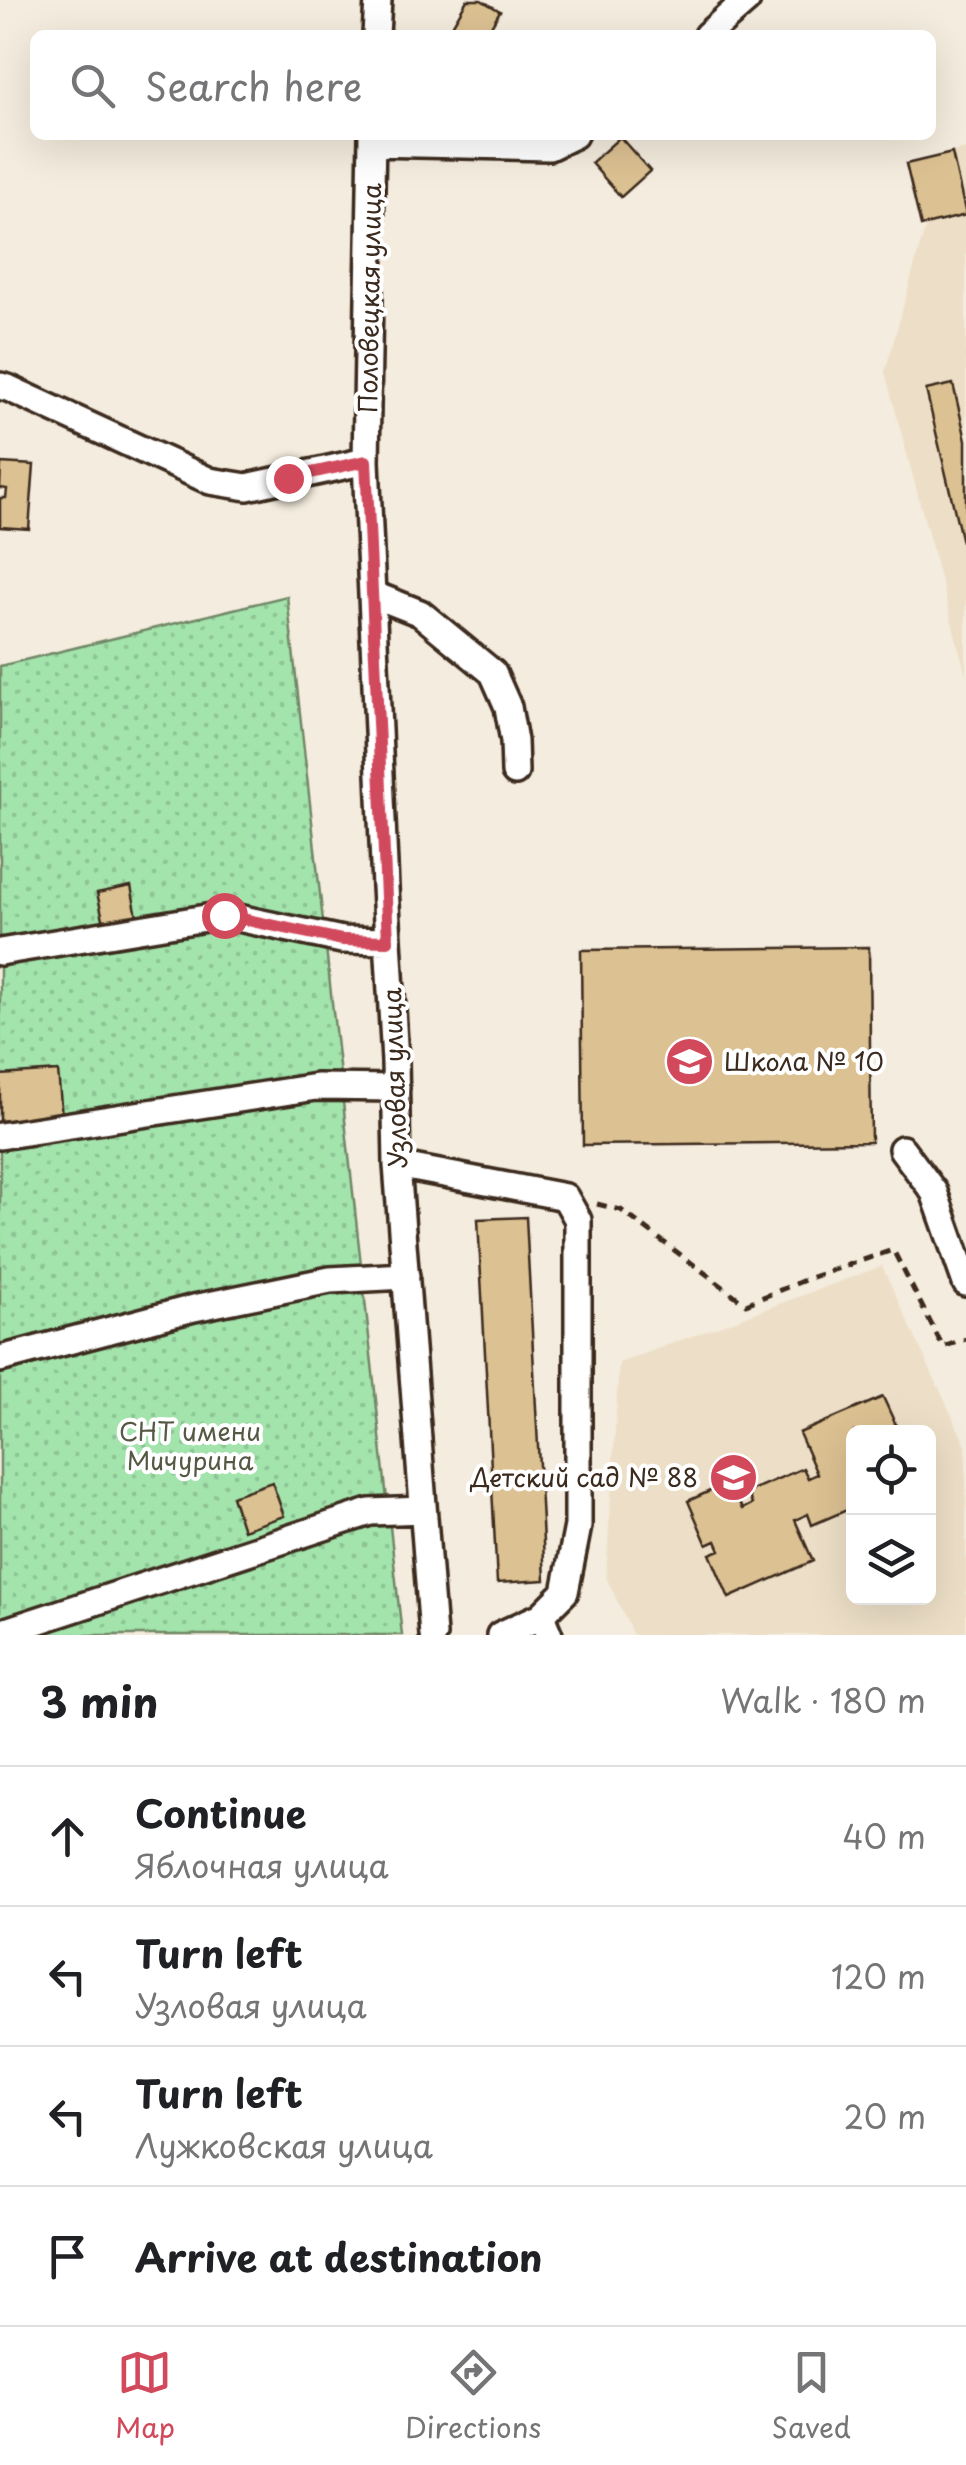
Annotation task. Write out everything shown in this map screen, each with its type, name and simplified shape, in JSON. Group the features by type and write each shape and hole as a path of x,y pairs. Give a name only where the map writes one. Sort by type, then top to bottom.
{"street":[{"path":"376,30 378,0"},
{"path":"714,30 747,0"},
{"name":"Половецкая улица","path":"366,461 372,140"},
{"path":"394,140 549,147 564,140"},
{"path":"0,386 210,481 246,488 366,461"},
{"name":"Узловая улица","path":"366,461 398,1165 433,1635"},
{"path":"372,594 420,614 493,673 508,708 515,772"},
{"path":"0,952 224,915 342,940 388,941"},
{"path":"0,1136 316,1086 396,1088"},
{"path":"902,1150 934,1192 966,1284"},
{"path":"398,1165 565,1196 578,1220 578,1526 565,1592 545,1625 500,1635"},
{"path":"0,1359 194,1308 330,1280 406,1276"},
{"path":"0,1633 370,1512 423,1510"}],"path":[{"path":"565,1196 621,1210 746,1304 892,1250 943,1348 966,1338"}],"shaded area":[{"path":"966,149 966,675 885,372 946,153"},
{"name":"Детский сад № 88","path":"882,1266 966,1446 966,1635 633,1635 606,1577 619,1363"}],"green space":[{"name":"СНТ имени Мичурина","path":"287,596 402,1635 0,1635 0,666"}],"building":[{"path":"467,0 481,0 500,11 489,30 450,30"},
{"path":"617,140 623,140 650,171 621,197 591,163"},
{"path":"952,153 966,215 921,226 906,164"},
{"path":"953,384 966,440 966,559 926,390"},
{"path":"1,463 34,465 29,529 0,527 0,498 6,498 7,489 0,488"},
{"path":"131,886 137,916 104,923 97,893"},
{"path":"869,947 871,1142 583,1145 581,950"},
{"path":"58,1071 62,1116 0,1121 0,1075"},
{"path":"526,1217 545,1580 497,1583 478,1219"},
{"path":"883,1397 896,1425 846,1425 846,1510 812,1525 808,1514 795,1520 813,1561 729,1598 710,1554 720,1550 716,1541 707,1545 688,1501 730,1482 742,1509 752,1504 747,1492 803,1468 808,1478 817,1474 799,1433"},
{"path":"272,1482 284,1516 243,1530 232,1496"}],"place":[{"name":"Школа № 10","path":"689,1061"},
{"name":"Детский сад № 88","path":"733,1477"}],"route":[{"path":"224,915 342,940 388,941 366,461 288,478"}]}
